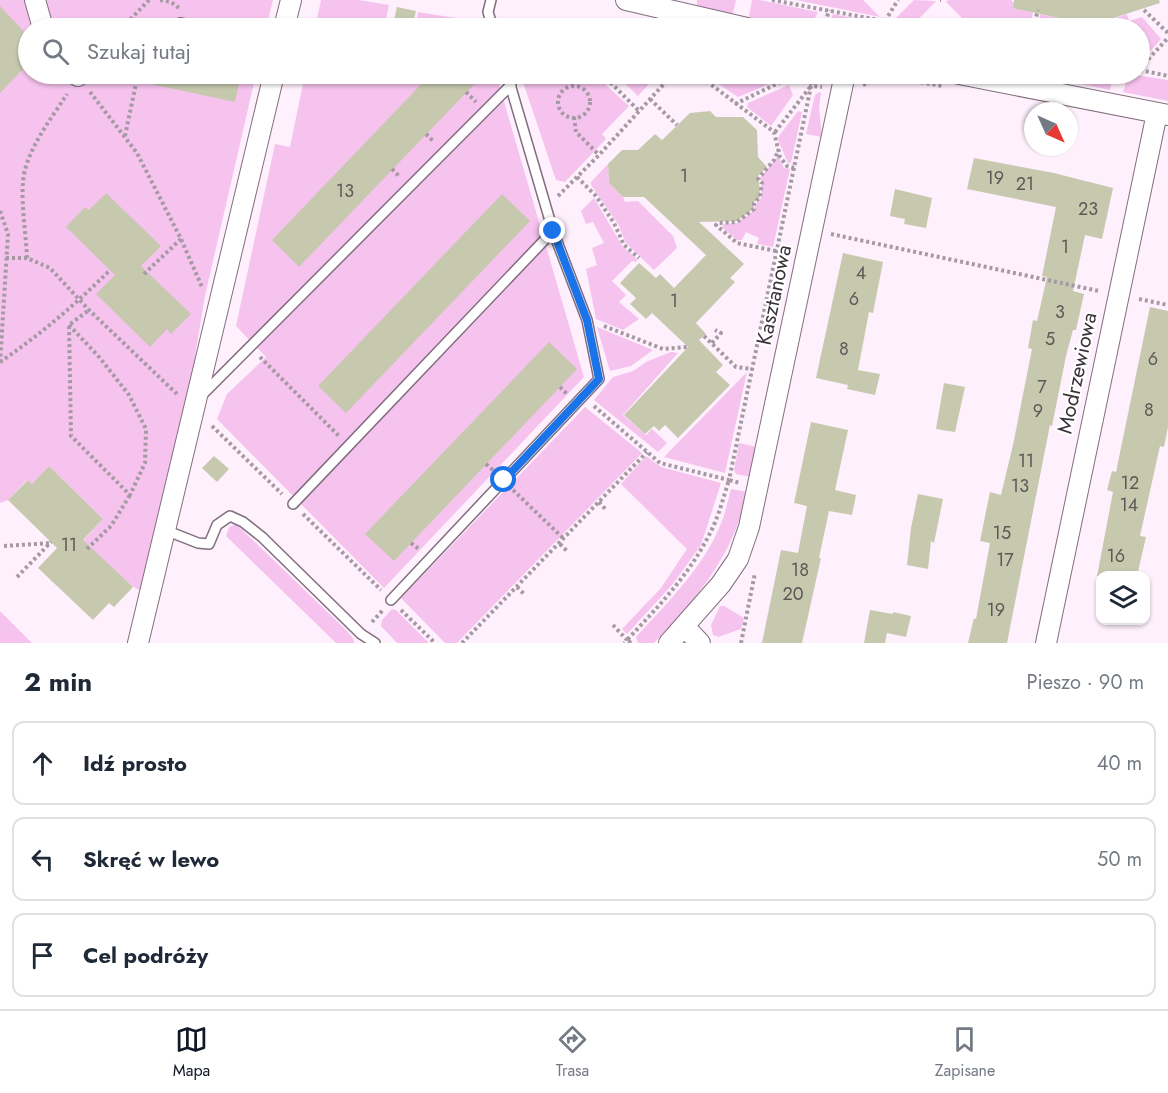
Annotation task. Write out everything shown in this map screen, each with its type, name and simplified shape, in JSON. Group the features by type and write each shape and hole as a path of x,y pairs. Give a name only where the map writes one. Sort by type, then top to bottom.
{"street":[{"path":"35,0 47,18"},
{"path":"286,18 291,0"},
{"path":"626,0 704,18"},
{"path":"138,643 272,84"},
{"name":"Kasztanowa","path":"669,643 721,584 738,560 749,527 844,84"},
{"path":"977,84 1162,114"},
{"name":"Modrzewiowa","path":"1046,643 1117,295 1162,114"},
{"path":"685,627 700,643"}],"lane":[{"path":"490,18 488,12 491,0"},
{"path":"194,406 511,85 553,231 587,320 599,379 391,600"},
{"path":"293,504 553,231"},
{"path":"165,530 198,543 209,544 217,525 230,516 243,522 262,537 361,634 375,643"}],"path":[{"path":"132,18 149,0"},
{"path":"772,0 870,18"},
{"path":"887,18 898,0"},
{"path":"827,18 829,10"},
{"path":"1036,18 1038,10"},
{"path":"1144,10 1168,33"},
{"path":"1150,58 1168,38"},
{"path":"1150,72 1168,76"},
{"path":"27,258 23,181 32,153 44,129 72,84"},
{"path":"84,84 137,153 181,238 206,296"},
{"path":"125,137 136,84"},
{"path":"612,84 639,111"},
{"path":"546,207 599,155 664,84"},
{"path":"710,84 774,132 780,157 787,166 794,168"},
{"path":"735,104 776,84"},
{"path":"774,132 811,86 828,84"},
{"path":"847,84 857,92 866,84"},
{"path":"567,86 573,86 580,86 590,96 590,108 581,118 566,118 558,108 558,97 567,86"},
{"path":"582,396 660,464 729,480 811,86"},
{"path":"650,99 677,125"},
{"path":"574,117 576,132 599,155"},
{"path":"776,251 737,243 716,225 737,222 754,209 754,203 760,197 762,183 758,179 774,159 778,149"},
{"path":"577,177 596,196 614,223 624,245 639,258"},
{"path":"0,211 8,234 0,363"},
{"path":"827,234 1117,295"},
{"path":"144,274 181,238"},
{"path":"6,258 27,258 50,268 89,310 194,406 435,643"},
{"path":"0,363 80,300 110,270"},
{"path":"69,326 89,310"},
{"path":"587,320 663,349 688,347"},
{"path":"69,326 71,436 130,495"},
{"path":"69,326 100,358 129,395 146,429 145,463 130,495 111,526 87,549"},
{"path":"712,344 721,333 715,330"},
{"path":"704,336 736,367 752,369"},
{"path":"250,347 348,446"},
{"path":"462,643 648,452"},
{"path":"504,480 564,540"},
{"path":"599,502 608,511"},
{"path":"4,546 51,543 17,577"},
{"path":"560,544 567,551"},
{"path":"517,587 524,594"},
{"path":"361,634 391,600"},
{"path":"613,625 627,640 624,643"}],"shaded area":[{"path":"0,0 273,0 268,18 18,18 18,84 254,84 205,296 187,404 143,592 126,582 81,543 103,519 49,466 32,484 27,480 8,500 0,503"},
{"path":"321,0 359,0 389,5 386,18 317,18"},
{"path":"697,0 736,0 731,14 697,7"},
{"path":"752,0 818,12 815,18 751,18 749,16"},
{"path":"796,0 863,0 880,17"},
{"path":"914,0 936,1 919,18 896,18"},
{"path":"948,0 1011,0 1020,9 1034,9 1032,18 962,18 946,2"},
{"path":"418,12 456,18 417,18"},
{"path":"833,14 853,18 832,18"},
{"path":"1040,14 1059,18 1039,18"},
{"path":"1127,14 1128,18 1116,18"},
{"path":"1150,26 1161,39 1150,52"},
{"path":"1150,77 1168,80 1168,101 1123,92 1126,84 1150,84"},
{"path":"303,84 499,84 584,377 384,588 217,419 227,394 266,357 236,326 275,144 290,147"},
{"path":"524,84 605,84 629,106 602,134 606,139 565,182 556,180"},
{"path":"625,84 649,84 638,96"},
{"path":"719,84 769,84 738,97"},
{"path":"1081,84 1111,84 1110,90"},
{"path":"789,85 793,95 771,126 747,107 748,103"},
{"path":"821,93 819,107 822,137 806,134 815,95"},
{"path":"798,111 802,112 791,163 788,163 778,140"},
{"path":"777,157 784,168 790,169 773,247 757,244 759,238 746,232 742,240 737,240 722,227 724,224 738,223 755,209 755,205 762,197 763,182 759,179"},
{"path":"608,164 609,183 625,202 638,201 673,236 677,248 654,270 626,243 618,224 591,185 591,182"},
{"path":"594,198 623,247 637,259 636,262 632,261 612,281 626,295 619,302 639,319 623,330 596,319 586,269 597,265 592,248 604,243 593,222 586,224 581,211"},
{"path":"597,327 653,350 631,366 610,371"},
{"path":"671,352 678,353 623,415 646,435 652,429 667,443 658,452 594,400 613,377 633,371 648,361"},
{"path":"747,372 725,473 664,457"},
{"path":"585,407 642,453 457,643 445,643 401,598"},
{"path":"739,443 757,447 751,477 736,474 734,470"},
{"path":"646,456 661,467 721,483 701,545 672,585 627,634 622,629 661,588 687,549 621,484"},
{"path":"731,489 748,492 733,537 723,556 699,592 654,643 638,643 636,637 685,583 706,553 722,521"},
{"path":"236,524 343,627 353,638 354,643 336,643 226,536 229,527"},
{"path":"720,606 744,618 741,629 718,637 713,635 711,625"},
{"path":"392,609 396,610 429,643 397,643 381,626 382,620"},
{"path":"0,611 32,643 0,643"}],"building":[{"path":"1014,0 1159,0 1160,3 1114,18 1059,18 1013,8"},
{"path":"0,6 18,25 18,74 0,93"},
{"path":"397,7 416,11 414,18 394,18"},
{"path":"150,84 239,84 235,102"},
{"path":"421,84 474,84 299,267 272,240"},
{"path":"710,111 716,117 743,117 757,130 758,157 767,167 756,178 759,181 760,197 753,203 754,208 747,214 736,221 699,222 744,264 730,278 735,282 696,323 706,334 699,340 723,365 716,372 730,385 678,438 665,425 659,431 654,426 645,434 624,415 688,347 652,313 646,319 630,304 636,298 620,283 639,263 656,278 660,274 674,288 706,255 644,197 623,197 609,183 608,164 622,150 638,150 655,134 662,140 690,113"},
{"path":"974,158 1054,173 1113,188 1102,239 1085,235 1073,291 1084,294 1076,330 1073,330 1066,356 1052,426 1050,425 1007,643 968,643 974,618 976,619 990,543 980,541 990,492 1001,495 1013,445 1032,349 1028,348 1033,320 1037,321 1047,277 1042,276 1056,207 967,189"},
{"path":"895,189 932,198 926,228 904,224 905,219 890,216"},
{"path":"106,193 161,246 141,266 191,314 171,334 167,329 150,347 96,294 115,275 66,227 85,207 89,210"},
{"path":"502,194 530,221 346,413 318,386"},
{"path":"843,253 883,262 873,313 869,312 858,370 880,374 875,395 847,389 848,385 816,378"},
{"path":"1150,307 1168,311 1168,427 1164,447 1160,446 1140,536 1146,537 1138,571 1098,571 1113,492 1107,490 1112,471 1116,472"},
{"path":"549,342 577,369 394,561 365,534"},
{"path":"944,383 965,387 955,432 936,429"},
{"path":"811,422 848,430 835,490 856,495 852,515 829,511 802,643 762,643 781,550 798,553 807,506 794,503"},
{"path":"214,456 229,469 217,482 202,468"},
{"path":"49,466 103,519 83,540 133,587 114,607 109,603 93,620 38,568 57,548 8,500 28,480 32,484"},
{"path":"918,494 943,499 934,543 931,541 928,569 907,565"},
{"path":"870,610 911,616 906,637 887,633 885,643 864,643"}],"route":[{"path":"504,480 599,379 587,320 553,231"}]}
